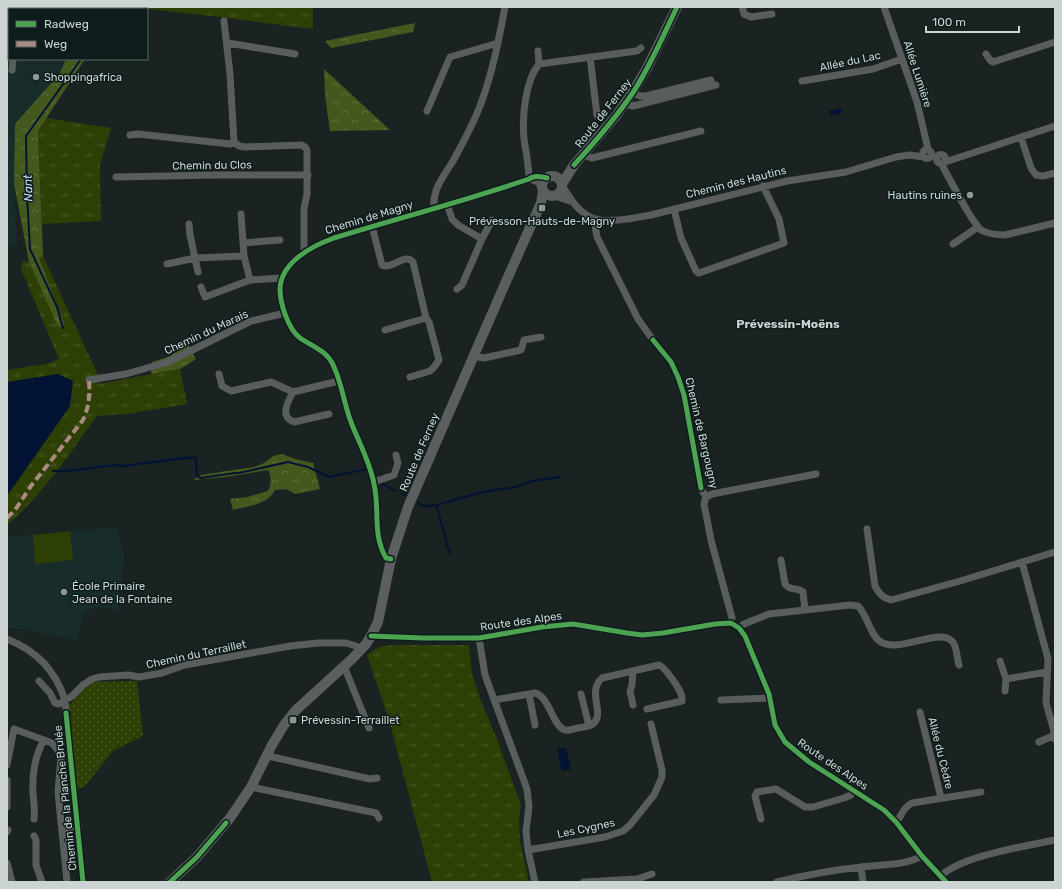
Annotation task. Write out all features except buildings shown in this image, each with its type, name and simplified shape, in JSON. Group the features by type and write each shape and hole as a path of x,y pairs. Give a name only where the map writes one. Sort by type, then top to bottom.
{"main road":[{"name":"Route de Ferney","path":"562,185 574,165 625,104 647,68 677,7"},
{"name":"Route de Ferney","path":"551,177 574,165"},
{"path":"551,177 559,179 562,185 559,193 547,193 543,182 551,177"},
{"name":"Route de Ferney","path":"170,882 198,857 226,823 251,787 284,725 298,707 344,666 361,649 371,636 381,613 391,559 408,507 473,356 547,193"}],"street":[{"path":"434,208 434,197 438,184 453,160 481,104 498,43 505,7"},
{"path":"742,7 744,14 751,17 772,14"},
{"name":"Allée Lumière","path":"884,7 934,156 978,227"},
{"name":"Chemin du Clos","path":"224,21 228,42 234,142 239,146 245,147 291,145 305,147 308,156 308,175 307,194 304,209 304,252"},
{"path":"228,42 295,54"},
{"path":"986,54 993,62 1055,42"},
{"path":"427,111 450,57 498,43"},
{"path":"573,202 547,193 538,182 529,179 523,121 528,87 536,69 540,64 637,51 641,48"},
{"path":"538,51 540,64"},
{"path":"590,57 597,114"},
{"name":"Allée du Lac","path":"802,81 873,69 902,59"},
{"path":"12,70 13,60"},
{"path":"625,104 634,106 714,83 646,96 640,96 632,93"},
{"name":"Chemin des Hautins","path":"596,219 611,220 635,218 799,178 846,172 896,157 909,155 959,157 1055,126"},
{"path":"583,155 592,158 701,131"},
{"name":"Chemin du Clos","path":"130,135 138,134 230,144 234,142"},
{"path":"1021,137 1031,168 1036,175 1043,176 1055,173"},
{"name":"Chemin du Clos","path":"116,177 308,175"},
{"name":"Chemin de Magny","path":"282,278 287,268 304,252 327,240 447,204 479,196 536,176 551,177"},
{"path":"562,185 573,202 588,215 596,219 595,225 597,237 638,320 653,340"},
{"path":"674,209 684,246 696,271 699,273 784,243 779,218 764,186"},
{"path":"447,204 452,219 458,225 482,239"},
{"path":"240,214 244,256 250,280"},
{"path":"457,289 462,285 492,220"},
{"path":"953,244 978,227 982,231 998,235 1025,231 1055,223"},
{"path":"189,224 198,272"},
{"path":"372,226 382,265 388,266 395,264 400,260 412,259 426,318 429,322 439,360 430,371 410,377"},
{"path":"243,243 280,240"},
{"path":"167,264 195,258 244,256"},
{"path":"201,287 204,297 250,280 282,278 281,299 285,313 291,325 298,336 320,350 330,359 336,372 350,421 369,464 374,482 377,506 377,536 381,549 386,558 391,559"},
{"name":"Chemin du Marais","path":"89,380 126,374 168,362 251,322 285,313"},
{"path":"384,330 426,318"},
{"path":"473,356 484,358 521,350 524,340 541,337"},
{"path":"219,374 222,386 231,391 271,382 293,392 339,381"},
{"path":"293,392 285,406 286,414 289,420 294,422 329,414"},
{"path":"374,482 394,475 398,463 396,455"},
{"path":"706,497 712,494 816,474"},
{"name":"Chemin de Bargougny","path":"701,488 706,497 704,504 711,540 732,618 731,623"},
{"path":"867,529 875,586 882,597 891,600 1055,552"},
{"path":"781,560 785,584 791,589 796,588 803,592 805,610"},
{"path":"1022,562 1048,659 1046,703 1054,731 1054,738 1047,738 1039,742"},
{"path":"739,628 744,624 769,614 850,605 858,606 867,618 876,638 880,642 898,646 940,636 948,638 954,643 959,665"},
{"name":"Route des Alpes","path":"371,636 479,638 542,627 573,624 642,635 731,623 739,628 746,636 770,698 775,725 785,742 809,762 884,810 896,822 922,856 946,882"},
{"path":"479,638 485,675 527,789 529,806 526,832 528,850 535,882"},
{"name":"Chemin de la Planche Brulée","path":"7,639 19,644 34,654 46,665 56,678 65,700 83,882"},
{"name":"Chemin du Terraillet","path":"65,700 72,696 82,685 92,679 100,677 128,675 139,677 162,673 185,665 290,646 318,643 346,643 361,649"},
{"path":"1000,661 1006,679 1005,691"},
{"path":"494,700 534,693 539,694 544,698 560,726 565,730 589,726 597,720 598,716 595,694 597,682 602,678 659,665 662,666 682,695 682,701 647,709"},
{"path":"344,666 369,728"},
{"path":"633,671 630,691 633,705"},
{"path":"1006,679 1047,672"},
{"path":"39,682 50,693 55,703 59,704 65,700"},
{"path":"529,694 535,725"},
{"path":"581,694 589,726"},
{"path":"721,700 770,698"},
{"name":"Allée du Cèdre","path":"920,712 941,798"},
{"name":"Les Cygnes","path":"528,850 605,837 623,831 630,825 654,795 662,778 662,770 651,724"},
{"path":"7,765 10,728 52,743 57,749 61,757 58,792 67,882"},
{"path":"34,819 32,784 34,765 39,748 44,740"},
{"path":"266,758 370,779 377,778"},
{"path":"266,758 356,780"},
{"path":"7,780 7,807"},
{"path":"251,787 376,813 379,818"},
{"path":"761,819 755,796 757,792 776,789 805,807 812,807 844,798 851,795 854,790"},
{"path":"896,822 901,816 904,808 912,804 981,792"},
{"path":"62,825 77,823"},
{"path":"34,836 36,840 36,865 42,882"},
{"path":"941,876 945,872 960,864 992,854 1055,840"},
{"path":"777,882 802,876 862,867 904,863 922,856"},
{"path":"7,863 12,882"},
{"path":"862,867 863,882"},
{"path":"584,882 630,879 652,874"}],"shaded area":[{"path":"7,7 62,7 8,8 8,60 66,60 60,73 15,124 14,184 17,246 7,247"},
{"name":"École Primaire Jean de la Fontaine","path":"118,527 124,558 118,612 102,607 86,610 77,640 21,629 7,628 7,537"}],"green space":[{"path":"128,7 313,7 313,29 148,8"},
{"path":"415,23 413,32 331,48 325,41"},
{"path":"66,60 84,60 38,131 43,256 39,258 65,325 58,327 29,262 14,184 15,124 60,73"},
{"path":"324,69 390,130 330,131 325,95"},
{"path":"46,118 111,128 100,165 101,221 42,224 38,131"},
{"path":"43,256 98,375 98,384 180,369 187,404 127,414 97,416 44,487 7,525 7,370 47,364 59,359 21,269 23,261 29,262 58,327 65,324 39,258"},
{"path":"189,344 190,349 196,359 180,369 151,374 152,362 170,356"},
{"path":"282,454 313,463 320,489 295,494 286,489 275,490 272,495 262,502 233,510 230,499 247,497 268,491 271,481 268,470 226,477 193,480 201,475 254,467 264,463 273,456"},
{"path":"70,531 73,560 35,564 33,535"},
{"path":"392,645 469,645 472,674 521,805 519,820 520,841 529,882 432,882 389,720 367,655 379,647"},
{"path":"137,681 143,736 113,751 85,786 75,791 71,712 69,706 80,690 94,682"}],"water":[{"path":"841,108 842,113 830,115 829,111"},
{"path":"58,374 73,381 70,406 7,496 7,382"},
{"path":"566,748 571,769 562,771 557,749"}],"waterway":[{"name":"Nant","path":"63,328 57,307 30,249 26,136 80,60"},
{"path":"53,471 68,471 114,465 122,466 193,457 196,458 197,476 201,478 239,473 288,462 308,467 329,477 367,469"},
{"path":"418,503 424,506 437,505 482,492 516,487 533,481 560,477"},
{"path":"381,483 395,491"},
{"path":"436,506 450,553"}],"marked path":[{"path":"7,518 15,510 31,486 83,420 89,401 89,380"}],"cycle path":[{"path":"574,165 619,113 639,84 677,7"},
{"path":"391,559 386,558 379,540 376,494 372,476 354,430 337,374 328,357 320,350 300,338 292,329 281,301 280,289 282,279 286,271 299,256 334,238 480,195 535,176 547,178"},
{"path":"653,340 671,362 684,395 701,488"},
{"path":"371,636 479,638 542,627 573,624 642,635 731,623 739,628 745,636 769,694 775,725 785,742 809,762 884,810 896,822 922,856 946,882"},
{"path":"66,713 83,882"},
{"path":"170,882 197,857 226,823"}],"place":[{"name":"Shoppingafrica","path":"36,77"},
{"name":"Hautins ruines","path":"970,195"},
{"name":"Prévesson-Hauts-de-Magny","path":"542,208"},
{"name":"École Primaire Jean de la Fontaine","path":"64,592"},
{"name":"Prévessin-Terraillet","path":"293,720"}],"district":[{"name":"Prévessin-Moëns","path":"788,324"}]}
